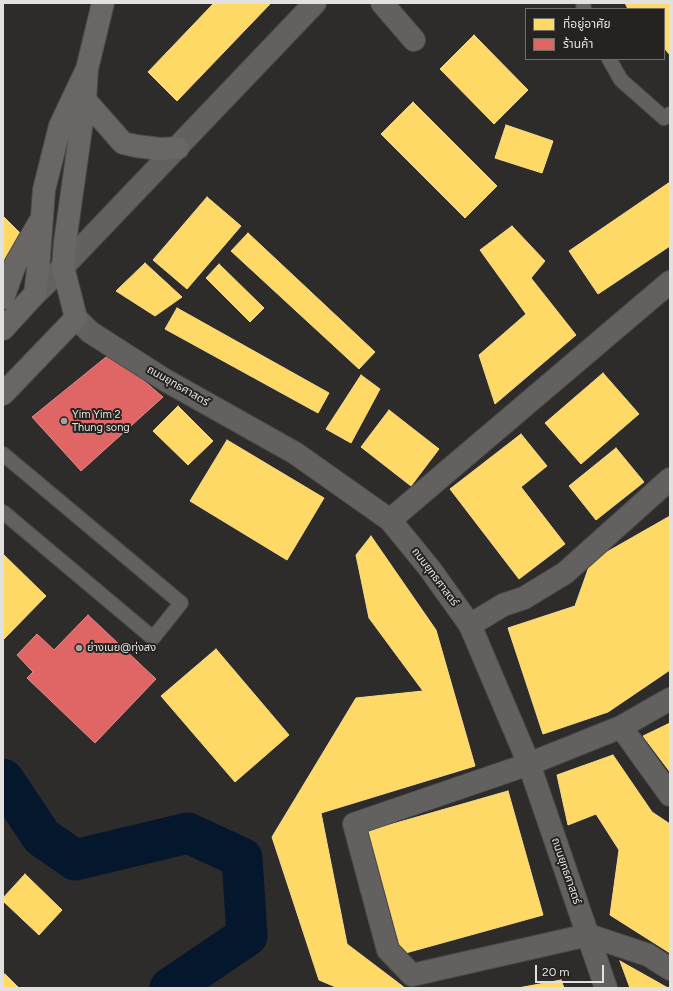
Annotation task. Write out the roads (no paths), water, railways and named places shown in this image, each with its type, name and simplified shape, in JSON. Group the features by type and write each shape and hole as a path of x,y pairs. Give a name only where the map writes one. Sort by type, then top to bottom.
{"main road":[{"path":"3,329 35,294 44,190 60,126 86,69 103,3"},
{"path":"3,394 76,318 63,267 65,242 85,100 86,69"},
{"path":"85,100 123,143 160,149 178,148"},
{"path":"3,298 15,265 41,220"}],"street":[{"path":"35,294 178,148 315,3"},
{"path":"382,3 414,40"},
{"path":"390,520 670,282"},
{"name":"ถนนยุทธศาสตร์","path":"76,318 90,332 165,380 295,453 390,520 430,569 470,625 529,764 606,988"},
{"path":"470,625 503,605 524,598 565,573 670,479"},
{"path":"670,699 621,727 529,764 354,824 388,950 412,975 588,935 648,955 670,969"},
{"path":"621,727 670,795"}],"lane":[{"path":"610,60 621,80 664,118 670,114"},
{"path":"3,454 181,604 153,638 3,512"}],"waterway":[{"path":"3,779 42,837 75,860 188,833 242,858 247,936 170,988"}],"place":[{"name":"Yim Yim 2 Thung song","path":"64,421"},
{"name":"ย่างเนย@ทุ่งสง","path":"79,648"}]}
